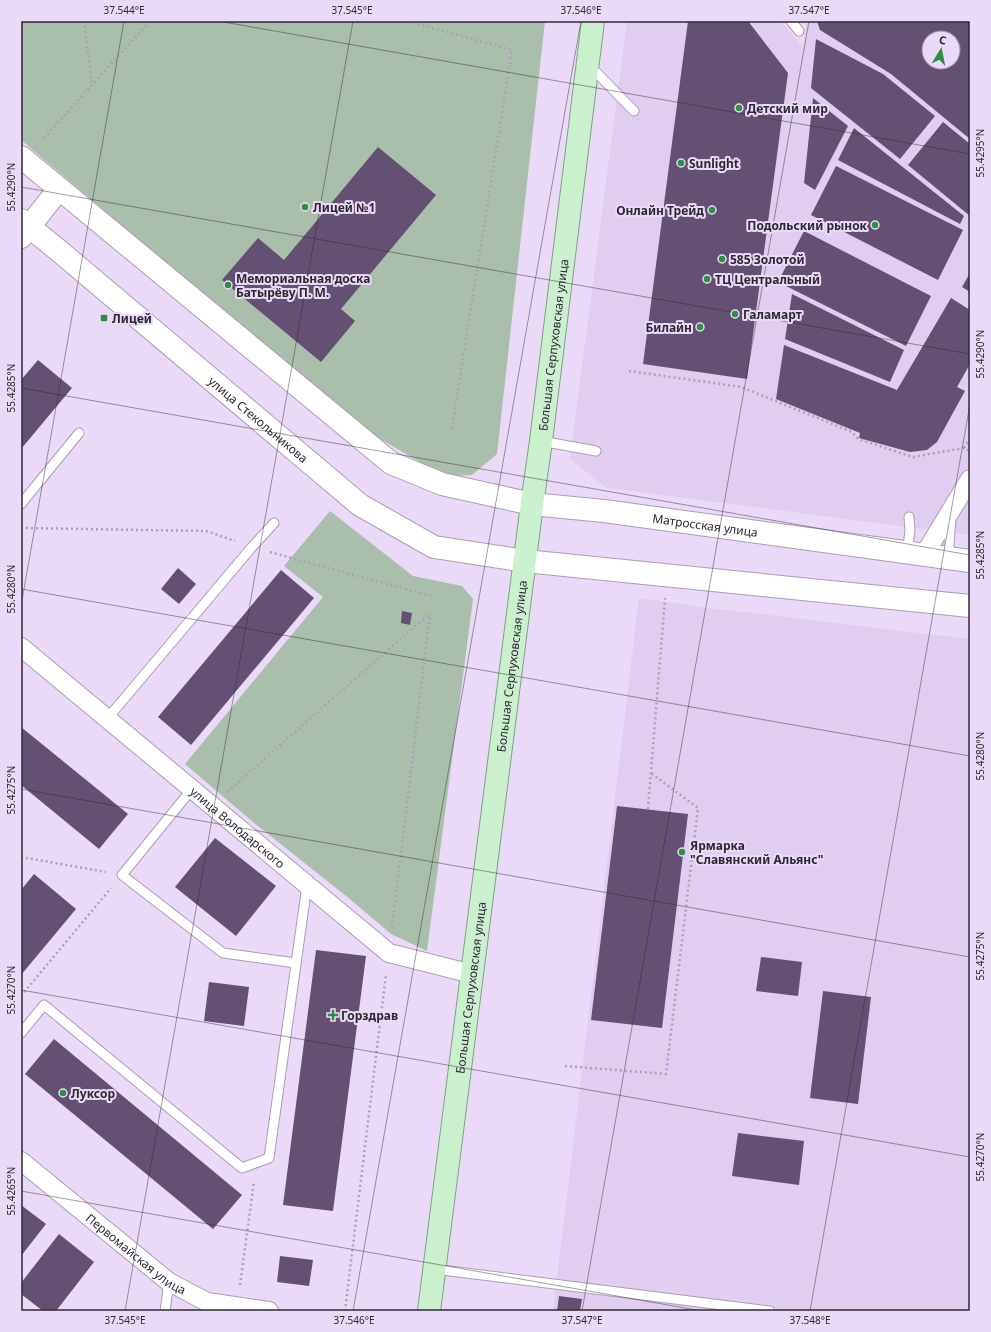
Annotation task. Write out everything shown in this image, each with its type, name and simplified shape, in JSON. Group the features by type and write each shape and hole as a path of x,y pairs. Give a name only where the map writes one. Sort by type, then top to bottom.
{"main road":[{"name":"Большая Серпуховская улица","path":"429,1311 594,21"},
{"path":"21,157 59,189 24,228"},
{"name":"Матросская улица","path":"59,189 391,463 442,484 532,504 604,511 970,561"},
{"name":"улица Стекольникова","path":"24,228 75,264 360,505 434,547 525,560"},
{"path":"525,560 970,606"}],"street":[{"path":"916,554 952,509 970,479"},
{"name":"улица Володарского","path":"21,647 389,953 472,974"},
{"name":"Первомайская улица","path":"21,1161 169,1282 207,1302 269,1311"}],"lane":[{"path":"791,21 799,31"},
{"path":"588,64 634,111"},
{"path":"21,504 79,433"},
{"path":"541,441 596,451"},
{"path":"948,558 952,509"},
{"path":"909,518 910,531 916,554"},
{"path":"107,719 274,523"},
{"path":"192,789 122,875 223,953 296,963"},
{"path":"21,1033 44,1005 242,1168 269,1158 307,885"},
{"path":"434,1269 770,1311"},
{"path":"165,1311 169,1282"}],"path":[{"path":"84,21 92,84"},
{"path":"44,138 150,21"},
{"path":"408,21 512,50 451,433"},
{"path":"629,371 741,387 852,432 858,439 913,457 964,448 970,451"},
{"path":"964,448 970,439"},
{"path":"648,809 665,597"},
{"path":"212,806 430,614"},
{"path":"566,1066 666,1074 698,808 651,773"},
{"path":"21,857 122,875 21,996"},
{"path":"237,1306 256,1162"}],"shaded area":[{"path":"627,21 781,21 803,47 806,21 970,21 970,535 607,488 570,459"},
{"path":"639,598 970,639 970,1311 553,1311"}],"green space":[{"name":"Лицeй №1","path":"21,21 545,21 497,454 472,475 444,476 363,429 21,140"},
{"path":"330,511 413,576 462,586 473,599 427,951 391,934 253,822 185,764 323,597 284,566"}],"building":[{"name":"ТЦ Центральный","path":"688,21 748,21 788,73 747,379 643,364"},
{"path":"817,21 970,21 970,139 891,74 820,30"},
{"path":"816,39 883,74 935,116 900,159 811,88"},
{"path":"813,98 848,126 815,190 804,183"},
{"path":"943,122 970,144 970,216 908,165"},
{"path":"854,128 964,216 960,224 838,160"},
{"path":"378,147 436,195 341,309 355,321 321,362 222,280 258,238 284,260"},
{"path":"836,166 963,230 938,280 811,215"},
{"path":"804,231 931,296 906,346 778,282"},
{"path":"970,273 970,292 962,287"},
{"path":"792,294 904,350 890,382 785,339"},
{"path":"951,298 970,310 970,364 957,387 965,391 937,442 927,450 910,452 859,438 860,433 776,399 784,345 897,390"},
{"path":"38,360 72,388 21,449 21,380"},
{"path":"178,568 196,584 179,604 161,589"},
{"path":"281,570 314,598 191,745 158,717"},
{"path":"402,611 412,613 410,625 401,623"},
{"path":"21,727 128,814 99,849 21,785"},
{"path":"617,806 688,814 662,1028 591,1020"},
{"path":"215,838 276,886 236,936 175,887"},
{"path":"34,874 76,909 21,975 21,890"},
{"path":"316,950 366,956 333,1211 283,1205"},
{"path":"761,957 802,962 798,996 756,991"},
{"path":"209,982 249,987 244,1026 204,1021"},
{"path":"823,991 871,997 858,1104 810,1098"},
{"path":"54,1039 242,1195 213,1229 25,1074"},
{"path":"738,1133 804,1141 799,1185 732,1176"},
{"path":"21,1205 46,1224 21,1256"},
{"path":"59,1234 94,1262 56,1311 43,1311 21,1294 21,1283"},
{"path":"280,1256 313,1260 309,1286 277,1282"},
{"path":"559,1296 582,1299 580,1311 557,1311"}],"place":[{"name":"Детский мир","path":"739,108"},
{"name":"Sunlight","path":"681,163"},
{"name":"Лицeй №1","path":"305,207"},
{"name":"Онлайн Трейд","path":"712,210"},
{"name":"Подольский рынок","path":"875,225"},
{"name":"585 Золотой","path":"722,259"},
{"name":"ТЦ Центральный","path":"707,279"},
{"name":"Мемориальная доска Батырёву П. М.","path":"228,285"},
{"name":"Галамарт","path":"735,314"},
{"name":"Лицeй","path":"104,318"},
{"name":"Билайн","path":"700,327"},
{"name":"Ярмарка \"Славянский Альянс\"","path":"682,852"},
{"name":"Горздрав","path":"333,1015"},
{"name":"Луксор","path":"63,1093"}]}
